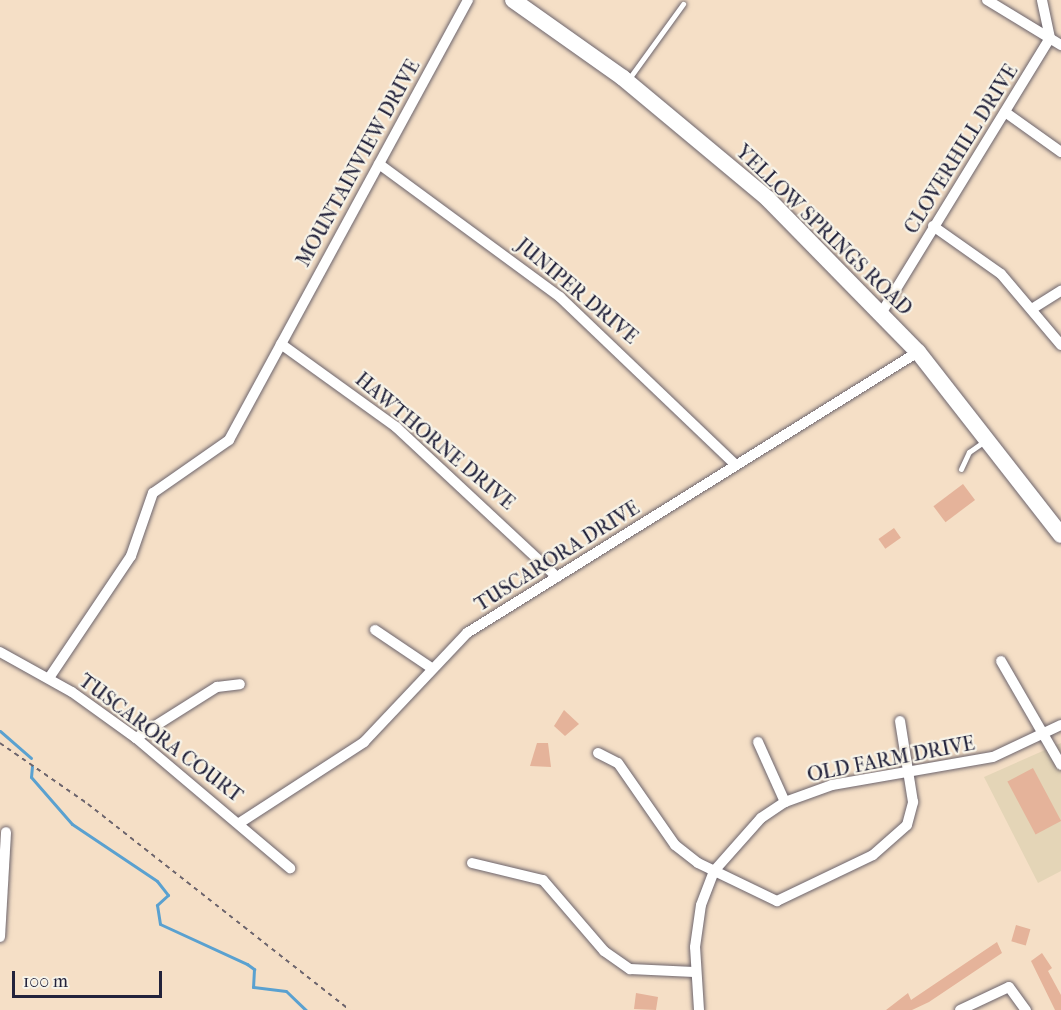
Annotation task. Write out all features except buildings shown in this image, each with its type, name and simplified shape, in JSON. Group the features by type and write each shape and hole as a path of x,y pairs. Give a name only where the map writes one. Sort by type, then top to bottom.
{"main road":[{"name":"YELLOW SPRINGS ROAD","path":"513,0 627,81 734,168 882,312 989,438 1061,535"}],"street":[{"name":"MOUNTAINVIEW DRIVE","path":"49,678 130,556 153,493 229,440 468,0"},
{"path":"987,0 1061,45"},
{"path":"1042,0 1050,38"},
{"name":"CLOVERHILL DRIVE","path":"882,312 1050,38"},
{"path":"1005,112 1061,153"},
{"name":"JUNIPER DRIVE","path":"379,164 560,297 736,465"},
{"path":"933,226 1001,274 1035,308 1061,345"},
{"path":"1035,308 1061,291"},
{"name":"HAWTHORNE DRIVE","path":"281,344 396,427 557,577"},
{"name":"TUSCARORA DRIVE","path":"241,822 364,742 430,667 467,633 918,352"},
{"path":"375,630 430,667"},
{"name":"TUSCARORA COURT","path":"0,652 49,678 136,738 241,822 290,868"},
{"path":"1001,661 1061,763"},
{"path":"136,738 217,687 240,684"},
{"path":"598,753 618,763 675,845 714,870 763,896 789,898 896,839 913,802 900,721"},
{"name":"OLD FARM DRIVE","path":"699,1010 694,972 696,924 714,870 744,833 785,802 832,785 993,758 1061,725"},
{"path":"758,742 785,802"},
{"path":"0,937 6,832"},
{"path":"472,863 543,880 604,951 630,969 694,972"},
{"path":"960,1010 1009,987 1026,1010"}],"lane":[{"path":"627,81 683,4"},
{"path":"961,469 969,453 989,438"}],"path":[{"path":"0,743 88,804 350,1010"}],"shaded area":[{"path":"1061,743 1061,871 1038,883 984,777"}],"waterway":[{"path":"0,731 31,758"},
{"path":"32,766 31,777 72,824 157,881 168,895 157,905 160,924 247,964 254,969 253,987 286,991 306,1010"}]}
